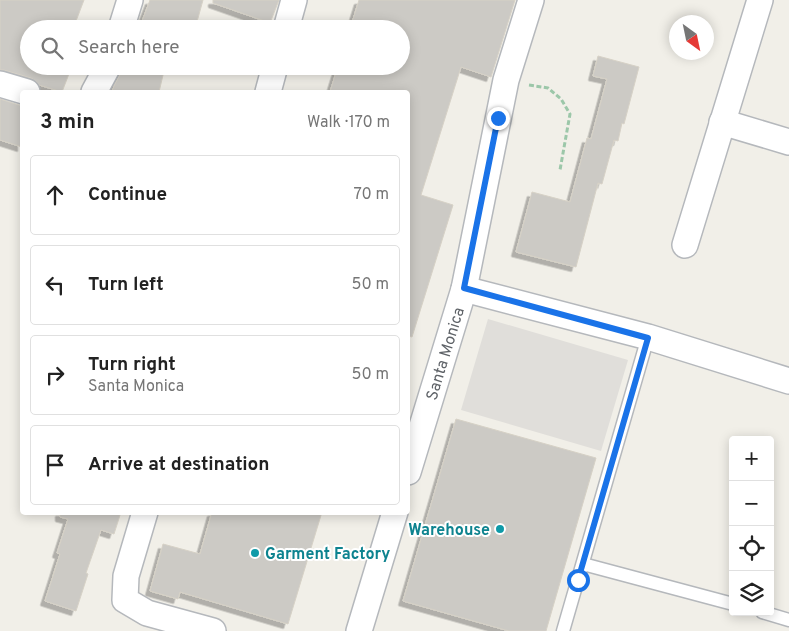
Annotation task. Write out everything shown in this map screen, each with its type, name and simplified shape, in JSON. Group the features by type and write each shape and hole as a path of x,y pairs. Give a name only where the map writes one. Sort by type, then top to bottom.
{"street":[{"path":"123,20 130,0"},
{"path":"288,20 294,0"},
{"name":"Santa Monica","path":"410,465 464,288 506,80 531,0"},
{"path":"685,245 760,0"},
{"path":"95,90 103,75"},
{"path":"269,90 273,75"},
{"path":"0,84 20,90"},
{"path":"722,122 789,142"},
{"path":"464,288 648,338 789,381"},
{"path":"144,515 126,576 126,600 147,613 213,631"},
{"path":"359,631 394,515"}],"lane":[{"path":"563,631 648,338"},
{"path":"583,564 729,603"},
{"path":"774,616 789,620"}],"path":[{"path":"506,80 548,88 561,99 570,114 560,170"}],"shaded area":[{"path":"488,319 628,360 601,451 461,410"}],"building":[{"path":"0,0 84,0 76,20 20,20 20,75 0,70"},
{"path":"150,0 203,0 197,20 142,20"},
{"path":"213,0 279,0 271,20 261,20 213,3"},
{"path":"359,0 515,0 491,77 461,67 421,195 453,205 412,337 410,336 410,90 331,90 335,75 410,75 410,20 353,20"},
{"path":"598,56 639,67 618,141 614,140 602,184 598,183 576,267 516,252 532,192 570,202 587,138 591,139 607,79 593,76"},
{"path":"21,75 69,75 63,90 55,90 39,85 31,78"},
{"path":"120,75 163,75 159,90 113,90"},
{"path":"0,99 20,105 20,146 0,140"},
{"name":"Warehouse","path":"456,419 596,458 546,631 509,631 403,601"},
{"path":"60,515 120,515 114,534 101,530 86,573 88,574 76,611 45,601 60,554 57,553 68,519 60,517"},
{"name":"Garment Factory","path":"211,515 321,515 288,624 180,592 178,599 150,591 163,544 200,554"}],"place":[{"name":"Warehouse","path":"500,529"},
{"name":"Garment Factory","path":"255,553"}],"route":[{"path":"498,118 464,288 648,338 578,580"}]}
